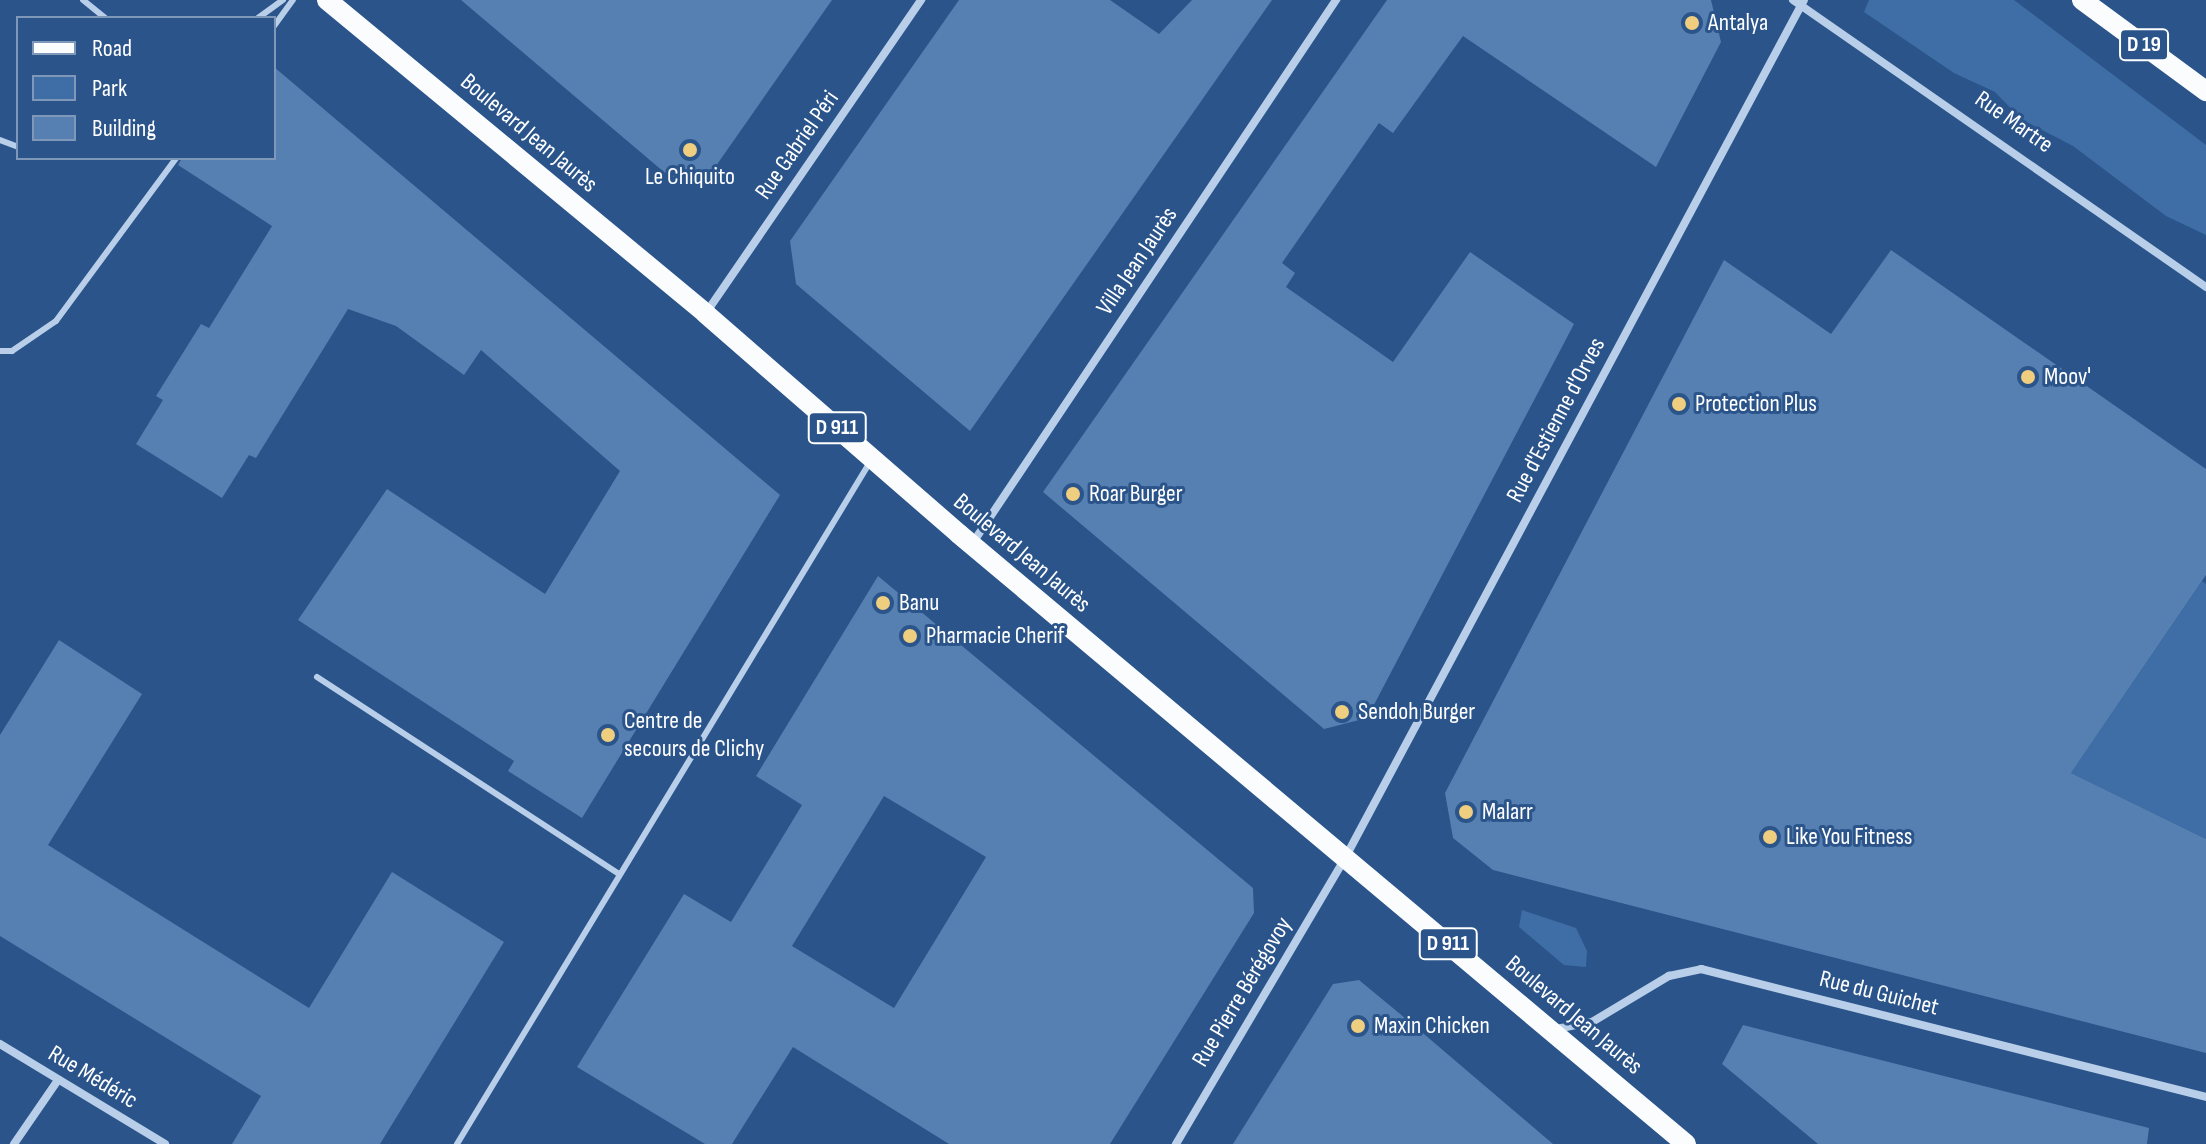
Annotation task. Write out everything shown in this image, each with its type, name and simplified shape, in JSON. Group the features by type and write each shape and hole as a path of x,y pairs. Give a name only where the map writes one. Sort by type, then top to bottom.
{"main road":[{"name":"Boulevard Jean Jaurès","path":"327,0 706,314 971,545 1686,1144"},
{"name":"D 19","path":"2082,0 2206,91"}],"street":[{"name":"Rue Gabriel Péri","path":"706,314 921,0"},
{"name":"Villa Jean Jaurès","path":"971,545 1336,0"},
{"name":"Rue Martre","path":"1800,2 2206,287"},
{"name":"Rue d'Estienne d'Orves","path":"1344,860 1800,2"},
{"name":"Rue Pierre Bérégovoy","path":"1176,1144 1344,860"},
{"name":"Rue du Guichet","path":"1551,1028 1592,1022 1669,976 1701,969 2206,1097"},
{"name":"Rue Médéric","path":"0,1044 165,1144"},
{"path":"14,1144 58,1080"}],"lane":[{"path":"83,0 103,16"},
{"path":"261,16 283,0"},
{"path":"276,23 293,0"},
{"path":"0,351 12,351 56,321 175,160"},
{"path":"457,1144 872,459"},
{"path":"317,677 619,874"}],"green space":[{"path":"1869,0 2014,0 2206,145 2206,235 2166,216 2073,146 2021,119 1995,92 1954,73 1864,12"},
{"path":"2202,581 2206,584 2206,839 2071,773"},
{"path":"1522,910 1576,928 1587,951 1586,967 1564,965 1519,927"}],"building":[{"path":"461,0 832,0 711,173 671,178"},
{"path":"959,0 1110,0 1159,34 1192,0 1272,0 970,431 796,284 790,241"},
{"path":"1387,0 1711,0 1721,42 1656,167 1463,36 1393,133 1379,123 1282,263 1295,273 1286,287 1393,362 1470,252 1574,324 1367,718 1324,729 1043,492"},
{"path":"276,69 780,495 582,818 508,771 514,761 298,620 387,489 545,594 620,471 481,350 464,375 396,326 348,309 256,458 249,455 222,498 136,444 163,400 156,396 201,324 209,328 272,226 178,165 181,160 276,160"},
{"path":"1891,250 2206,469 2206,575 2071,773 2206,839 2206,1053 1493,870 1453,838 1445,793 1724,260 1831,334"},
{"path":"878,576 1253,888 1254,913 1110,1144 949,1144 793,1047 732,1144 705,1144 577,1067 684,894 731,922 802,805 756,776","holes":["884,796 986,857 894,1008 792,946"]},
{"path":"59,640 142,694 48,845 309,1008 392,872 504,942 380,1144 232,1144 261,1096 0,936 0,735"},
{"path":"1359,980 1553,1144 1233,1144 1333,984"},
{"path":"1743,1025 2149,1128 2147,1144 1818,1144 1722,1064"}],"place":[{"name":"Antalya","path":"1692,23"},
{"name":"Le Chiquito","path":"690,150"},
{"name":"Moov'","path":"2028,377"},
{"name":"Protection Plus","path":"1679,404"},
{"name":"Roar Burger","path":"1073,494"},
{"name":"Banu","path":"883,603"},
{"name":"Pharmacie Cherif","path":"910,636"},
{"name":"Sendoh Burger","path":"1342,712"},
{"name":"Centre de secours de Clichy","path":"608,735"},
{"name":"Malarr","path":"1466,812"},
{"name":"Like You Fitness","path":"1770,837"},
{"name":"Maxin Chicken","path":"1358,1026"}]}
